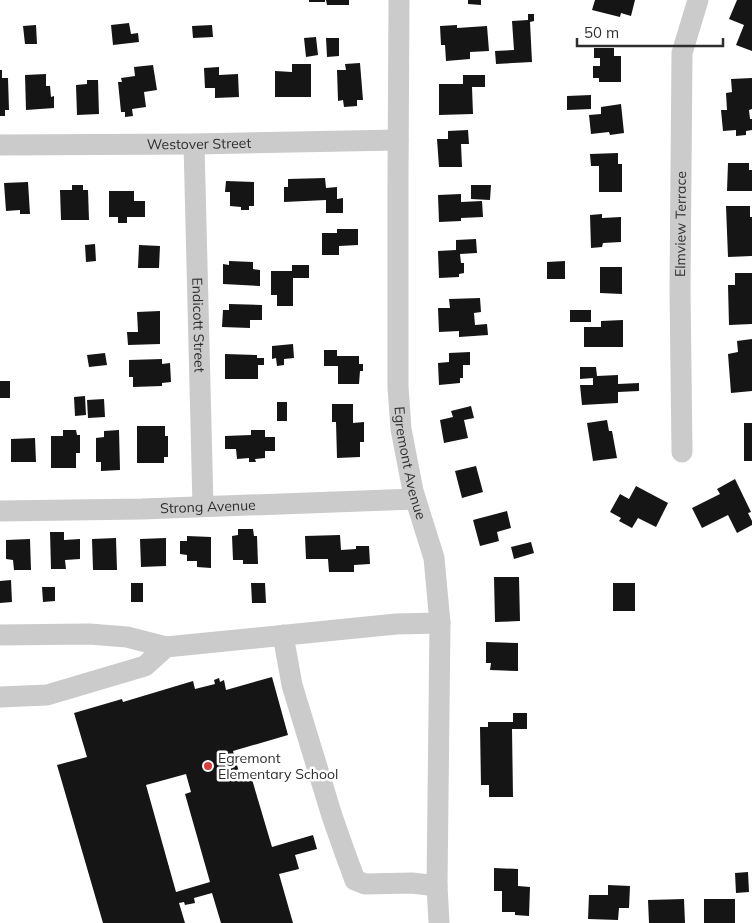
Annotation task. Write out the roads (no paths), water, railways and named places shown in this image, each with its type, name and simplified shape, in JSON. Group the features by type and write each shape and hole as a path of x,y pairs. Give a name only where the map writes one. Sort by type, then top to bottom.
{"street":[{"name":"Egremont Avenue","path":"399,0 398,387 401,429 415,499 434,558 440,623 437,886 439,923"},
{"name":"Elmview Terrace","path":"682,452 680,289 682,53 698,0"},
{"name":"Westover Street","path":"0,145 398,140"},
{"name":"Endicott Street","path":"194,144 203,506"},
{"name":"Strong Avenue","path":"0,511 415,499"},
{"path":"0,635 89,634 127,637 166,647 396,624 440,623"},
{"path":"283,635 292,684 332,816 356,880 366,884 412,883 437,886"},
{"path":"0,697 47,694 144,666 166,647"}],"place":[{"name":"Egremont Elementary School","path":"208,766"}]}
